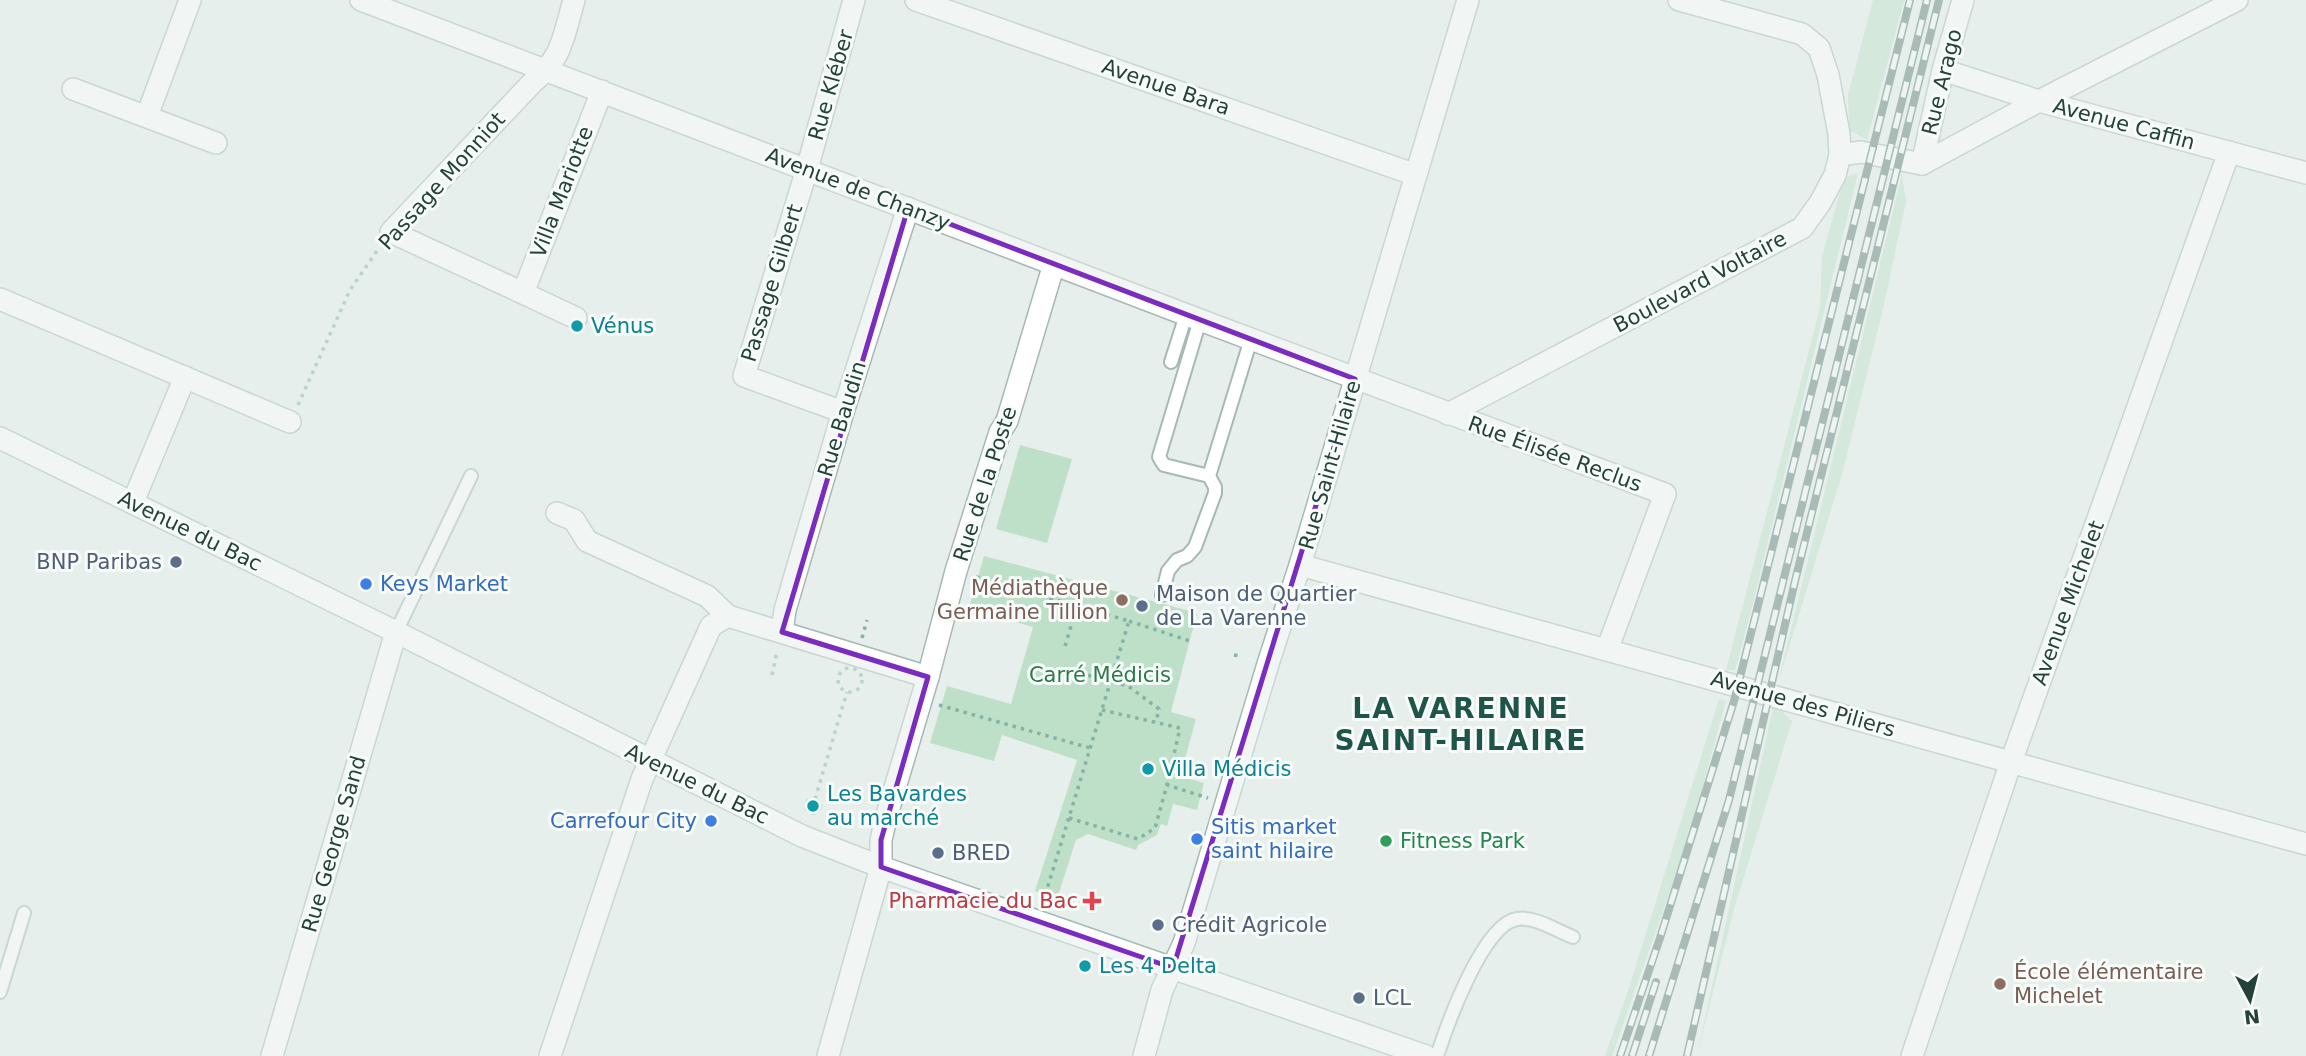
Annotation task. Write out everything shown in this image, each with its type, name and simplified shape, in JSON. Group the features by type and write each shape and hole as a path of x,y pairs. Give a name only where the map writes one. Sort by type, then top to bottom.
{"street":[{"path":"147,116 190,0"},
{"name":"Avenue de Chanzy","path":"361,0 1355,379"},
{"name":"Passage Monniot","path":"391,232 558,56 574,0"},
{"name":"Rue Kléber","path":"807,169 854,0"},
{"name":"Avenue Bara","path":"916,0 1416,175"},
{"name":"Rue Saint-Hilaire","path":"1144,1056 1162,990 1184,943 1300,565 1468,0"},
{"path":"1679,0 1802,34 1819,48 1828,75 1839,134 1840,155 1861,152 1922,164 2237,0"},
{"name":"Rue Arago","path":"1922,164 1943,70 1963,0"},
{"name":"Avenue Caffin","path":"1943,70 2039,101 2306,173"},
{"path":"73,89 216,143"},
{"name":"Villa Mariotte","path":"523,293 602,91"},
{"name":"Avenue Michelet","path":"1912,1056 2011,762 2229,152"},
{"name":"Boulevard Voltaire","path":"1448,414 1802,228 1835,175 1840,155"},
{"name":"Passage Gilbert","path":"807,169 744,376 843,412"},
{"name":"Rue Baudin","path":"782,632 785,610 843,412 908,208"},
{"path":"391,232 576,318"},
{"name":"Rue de la Poste","path":"828,1056 881,867 881,840 956,571 1000,432 1007,421 1054,264"},
{"path":"0,299 290,422"},
{"path":"133,502 185,377"},
{"path":"1355,379 1448,414"},
{"name":"Rue Élisée Reclus","path":"1448,414 1665,495 1607,650"},
{"name":"Avenue du Bac","path":"0,438 396,632 802,836 881,867 1403,1052 1426,1056"},
{"path":"557,513 574,520 587,541 707,596 728,616 928,677"},
{"name":"Avenue des Piliers","path":"1300,565 2306,844"},
{"path":"550,1056 650,761 711,626 728,616"},
{"name":"Rue George Sand","path":"272,1056 396,632"}],"lane":[{"path":"1171,362 1193,318"},
{"path":"1193,318 1159,457 1164,465 1209,476"},
{"path":"1162,595 1168,571 1177,560 1187,556 1195,547 1215,493 1209,476 1251,339"},
{"path":"396,632 471,476"},
{"path":"0,992 24,913"},
{"path":"1437,1056 1445,1030 1472,970 1491,938 1505,922 1518,918 1530,919 1573,937"}],"path":[{"name":"Passage Monniot","path":"290,422 351,290 391,232"},
{"path":"956,571 1191,641"},
{"path":"1065,646 1077,606"},
{"path":"1045,899 1129,621"},
{"path":"853,669 860,674 862,682 855,691 847,692 839,685 838,677 842,671 853,669"},
{"path":"1080,673 1128,686 1159,709 1156,722"},
{"path":"815,799 847,692"},
{"path":"937,705 1090,748"},
{"path":"1069,818 1138,839 1155,828 1180,728 1102,709"},
{"path":"1167,785 1217,801"},
{"path":"810,799 815,799 820,808 813,813 807,810 806,805 810,799"}],"highlighted area":[{"path":"908,208 1355,379 1173,968 881,867 881,840 928,677 782,632"}],"green space":[{"path":"1873,0 1904,0 1867,140 1849,130 1848,95"},
{"path":"1858,173 1751,611 1735,670 1726,670 1820,308 1822,256 1844,178"},
{"path":"1902,174 1906,202 1882,313 1842,474 1778,683"},
{"path":"1020,445 1072,459 1047,543 996,529"},
{"name":"Carré Médicis","path":"984,556 1197,613 1171,712 1196,719 1182,770 1186,778 1204,783 1197,810 1173,804 1167,826 1161,824 1157,835 1138,845 1136,850 1088,834 1076,840 1057,899 1035,891 1077,760 1002,735 994,761 930,743 947,686 1011,704 1033,627 969,608"},
{"path":"1719,699 1726,701 1689,837 1612,1056 1605,1056 1628,991"},
{"path":"1773,708 1780,709 1792,721 1734,909 1697,1055"}],"railway":[{"path":"1620,1056 1734,701 1910,0"},
{"path":"1649,1056 1729,800 1927,0"},
{"path":"1687,1056 1795,581 1939,0"},
{"path":"1632,1056 1656,982"}],"place":[{"name":"Vénus","path":"577,326"},
{"name":"BNP Paribas","path":"176,562"},
{"name":"Keys Market","path":"366,584"},
{"name":"Médiathèque Germaine Tillion","path":"1122,600"},
{"name":"Maison de Quartier de La Varenne","path":"1142,606"},
{"name":"Villa Médicis","path":"1148,769"},
{"name":"Les Bavardes au marché","path":"813,806"},
{"name":"Carrefour City","path":"711,821"},
{"name":"Sitis market saint hilaire","path":"1197,839"},
{"name":"Fitness Park","path":"1386,841"},
{"name":"BRED","path":"938,853"},
{"name":"Pharmacie du Bac","path":"1092,901"},
{"name":"Crédit Agricole","path":"1158,925"},
{"name":"Les 4 Delta","path":"1085,966"},
{"name":"École élémentaire Michelet","path":"2000,984"},
{"name":"LCL","path":"1359,998"}],"district":[{"name":"LA VARENNE SAINT-HILAIRE","path":"1461,724"}]}
